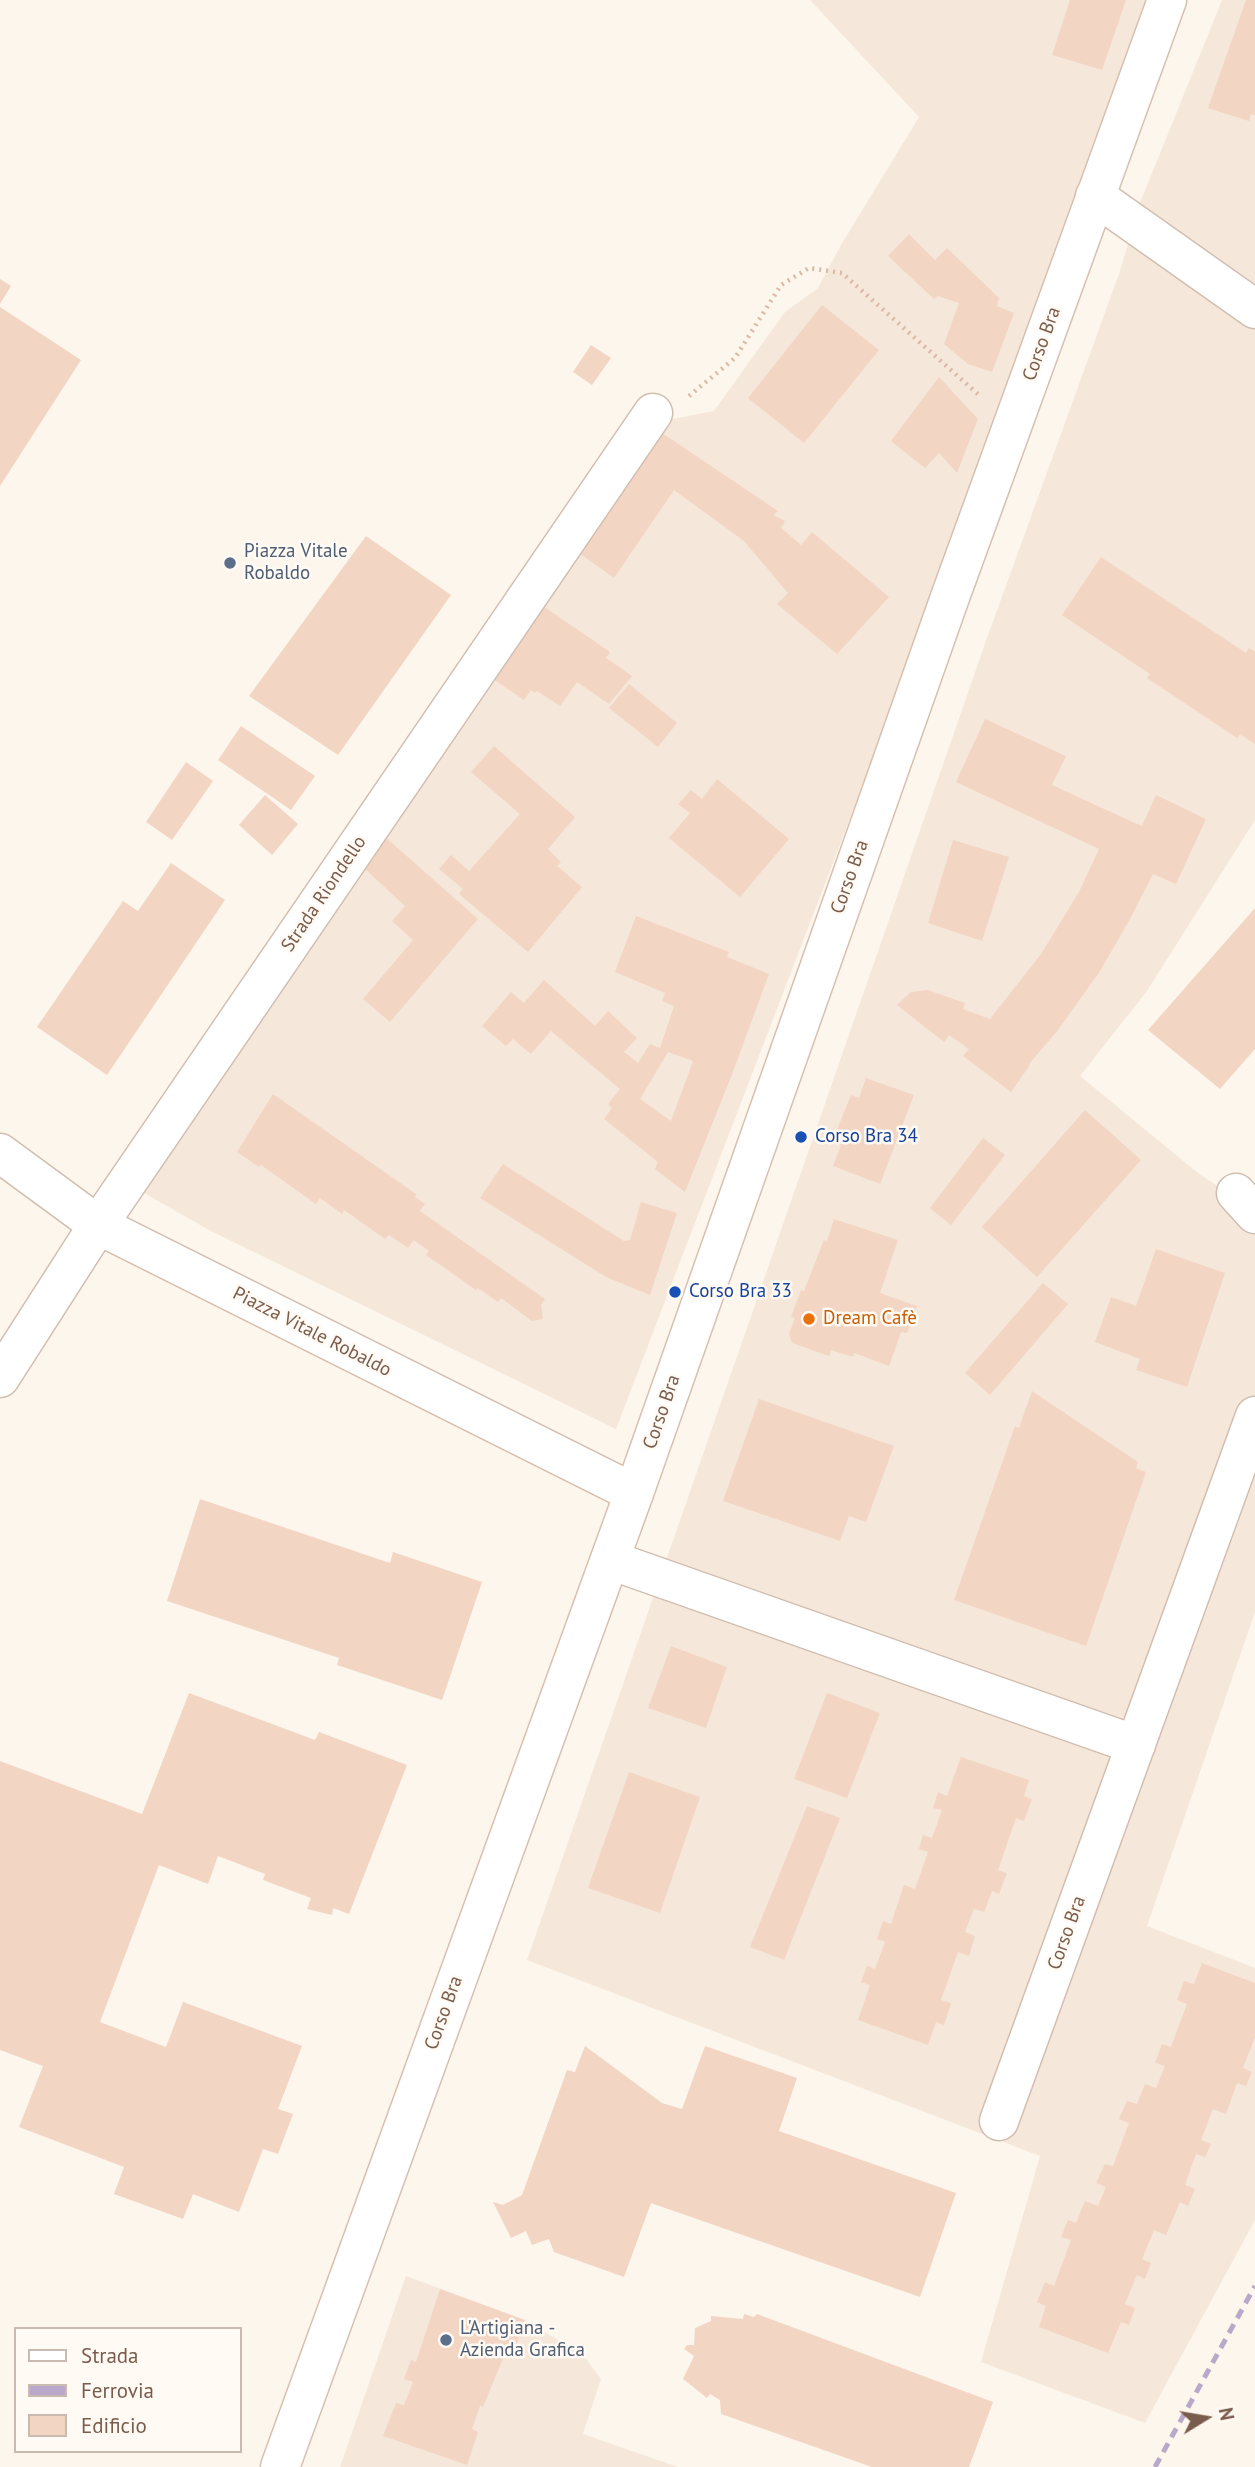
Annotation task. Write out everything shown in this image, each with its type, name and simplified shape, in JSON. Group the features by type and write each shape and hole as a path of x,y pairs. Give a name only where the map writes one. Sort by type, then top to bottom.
{"street":[{"name":"Corso Bra","path":"281,2467 610,1560 799,1021 1167,0"},
{"path":"1095,197 1255,309"},
{"name":"Strada Riondello","path":"0,1378 98,1225 653,413"},
{"name":"Piazza Vitale Robaldo","path":"0,1153 98,1225 634,1493"},
{"name":"Corso Bra","path":"999,2121 1255,1416"},
{"path":"610,1560 1136,1745"}],"path":[{"path":"653,413 691,395 735,358 781,285 809,268 842,273 1012,426"}],"shaded area":[{"path":"810,0 1153,0 1013,393 616,1429 209,1230 144,1193 662,421 714,411 785,312 818,288 919,117"},
{"path":"1222,0 1255,0 1255,820 1147,991 1080,1076 1198,1173 1255,1211 1255,1612 1147,1926 1255,1968 1255,2220 1145,2423 981,2362 1040,2156 527,1960 987,638 1120,271 1140,203"},
{"path":"406,2276 525,2320 584,2356 601,2379 583,2434 678,2467 340,2467"}],"building":[{"path":"1070,0 1126,0 1102,70 1052,55"},
{"path":"1246,0 1255,0 1255,115 1251,114 1249,121 1208,108"},
{"path":"909,234 935,260 947,248 999,298 997,306 1014,313 992,372 968,364 944,344 959,303 938,296 934,299 888,256"},
{"path":"0,279 11,286 0,304"},
{"path":"822,305 879,350 804,443 748,398"},
{"path":"0,307 81,360 0,486"},
{"path":"591,345 611,358 592,385 573,372"},
{"path":"939,377 978,419 957,473 939,453 925,468 891,441"},
{"path":"662,433 778,511 773,515 785,521 781,528 801,545 812,532 889,597 837,654 777,604 788,593 744,541 674,490 614,578 579,553"},
{"path":"366,536 451,595 338,755 249,696"},
{"path":"1101,557 1246,653 1249,648 1255,652 1255,744 1240,734 1237,738 1147,678 1150,674 1062,615"},
{"path":"543,606 610,652 606,658 632,676 609,704 577,682 560,706 531,690 524,700 493,679"},
{"path":"629,684 677,723 658,747 609,708"},
{"path":"985,719 1066,756 1052,785 1137,824 1142,826 1156,795 1206,819 1176,884 1153,874 1100,971 1011,1092 963,1056 969,1049 949,1035 944,1042 897,1005 911,992 928,990 965,1003 963,1009 990,1019 1041,954 1079,892 1099,849 956,782"},
{"path":"241,726 315,776 291,810 218,760"},
{"path":"494,746 575,817 548,849 561,862 557,866 582,887 528,952 459,894 463,889 439,869 451,855 469,871 520,814 471,772"},
{"path":"186,762 213,781 172,840 146,822"},
{"path":"717,779 789,839 740,897 669,838 690,813 678,804 691,790 702,799"},
{"path":"265,795 298,824 272,855 239,825"},
{"path":"384,836 478,919 390,1022 363,999 413,940 392,921 405,906 364,868"},
{"path":"953,840 1009,857 982,941 928,923"},
{"path":"171,863 225,900 107,1075 37,1027 123,901 138,911"},
{"path":"1255,908 1255,1049 1220,1089 1148,1030"},
{"path":"636,916 729,952 727,957 769,974 685,1192 655,1169 658,1162 604,1119 612,1108 608,1104 620,1089 551,1031 531,1054 513,1039 506,1046 482,1026 511,992 524,1003 544,980 595,1026 608,1011 637,1038 624,1052 638,1063 650,1044 660,1048 674,1006 662,1001 665,993 615,972","holes":["668,1052 693,1061 671,1121 640,1099"]},
{"path":"866,1078 914,1095 880,1184 833,1166 841,1145 832,1142 851,1095 859,1098"},
{"path":"273,1094 416,1194 415,1197 425,1204 420,1211 545,1299 541,1305 543,1319 532,1321 501,1298 498,1302 478,1288 476,1290 426,1255 429,1251 414,1240 408,1248 389,1235 385,1239 344,1210 342,1214 320,1198 316,1204 261,1165 259,1167 237,1152"},
{"path":"1085,1110 1141,1160 1037,1277 982,1227"},
{"path":"983,1138 1005,1155 951,1225 930,1208"},
{"path":"503,1164 624,1241 630,1240 641,1202 677,1213 650,1295 606,1277 480,1198"},
{"path":"834,1219 898,1240 880,1293 917,1306 907,1333 901,1332 889,1366 854,1353 853,1357 831,1350 829,1356 792,1343 789,1334 795,1318 791,1317 824,1240 827,1241"},
{"path":"1156,1249 1225,1273 1187,1387 1136,1370 1140,1359 1095,1342 1111,1297 1136,1306"},
{"path":"1043,1283 1068,1304 990,1395 965,1373"},
{"path":"1032,1391 1138,1462 1136,1468 1146,1472 1086,1646 954,1600 1015,1426 1019,1428"},
{"path":"759,1399 894,1446 866,1522 849,1516 840,1541 723,1501"},
{"path":"200,1499 390,1563 393,1552 482,1582 442,1700 337,1665 339,1658 167,1601"},
{"path":"671,1646 727,1667 706,1728 648,1708"},
{"path":"189,1693 315,1740 319,1732 407,1765 349,1914 333,1908 332,1915 307,1909 311,1898 263,1880 265,1874 218,1856 208,1884 159,1865 100,2022 166,2047 183,2002 302,2046 278,2109 293,2114 278,2154 263,2149 239,2212 193,2194 183,2219 114,2194 124,2167 19,2127 43,2066 0,2050 0,1761 142,1814"},
{"path":"827,1693 880,1713 847,1798 794,1779"},
{"path":"961,1757 1029,1780 1024,1796 1032,1799 1024,1821 1016,1818 998,1870 1007,1873 999,1894 992,1891 984,1912 974,1909 965,1932 975,1936 969,1956 958,1952 941,2000 951,2003 944,2025 936,2022 928,2045 858,2020 870,1985 861,1982 867,1966 875,1969 885,1942 877,1939 883,1921 891,1924 904,1885 915,1889 928,1852 919,1849 923,1835 932,1838 942,1810 933,1808 938,1792 947,1796"},
{"path":"629,1772 700,1797 660,1913 588,1888"},
{"path":"807,1806 840,1818 784,1960 750,1947"},
{"path":"1202,1963 1255,1983 1255,2037 1243,2068 1252,2072 1246,2086 1237,2083 1226,2114 1213,2109 1201,2140 1211,2144 1205,2157 1196,2154 1185,2185 1195,2189 1188,2206 1180,2202 1166,2235 1154,2230 1142,2259 1151,2263 1145,2279 1137,2275 1125,2304 1135,2308 1129,2325 1121,2322 1108,2353 1039,2327 1046,2306 1037,2302 1045,2282 1054,2286 1071,2240 1061,2237 1068,2220 1076,2223 1085,2201 1098,2206 1106,2187 1096,2183 1105,2164 1113,2166 1129,2123 1119,2119 1127,2101 1137,2104 1145,2084 1156,2088 1165,2066 1155,2063 1162,2044 1171,2047 1187,2004 1177,2000 1184,1981 1194,1984"},
{"path":"585,2046 662,2103 682,2109 705,2046 797,2078 779,2131 956,2193 920,2297 651,2203 624,2277 554,2252 549,2239 532,2245 526,2231 511,2238 493,2202 503,2205 522,2195 567,2070 575,2072"},
{"path":"440,2289 525,2320 511,2359 504,2356 483,2407 480,2406 472,2429 478,2432 467,2465 383,2436 396,2403 404,2405 413,2382 404,2379 411,2360 416,2362"},
{"path":"744,2314 754,2317 757,2314 993,2402 969,2467 872,2467 721,2414 720,2400 710,2394 707,2398 683,2379 694,2356 684,2349 687,2345 694,2345 695,2328 711,2321 711,2316 743,2319"}],"railway":[{"path":"1155,2467 1255,2286"}],"place":[{"name":"Piazza Vitale Robaldo","path":"230,563"},
{"name":"Corso Bra 34","path":"801,1137"},
{"name":"Corso Bra 33","path":"675,1292"},
{"name":"Dream Cafè","path":"809,1319"},
{"name":"L'Artigiana - Azienda Grafica","path":"446,2340"}]}
